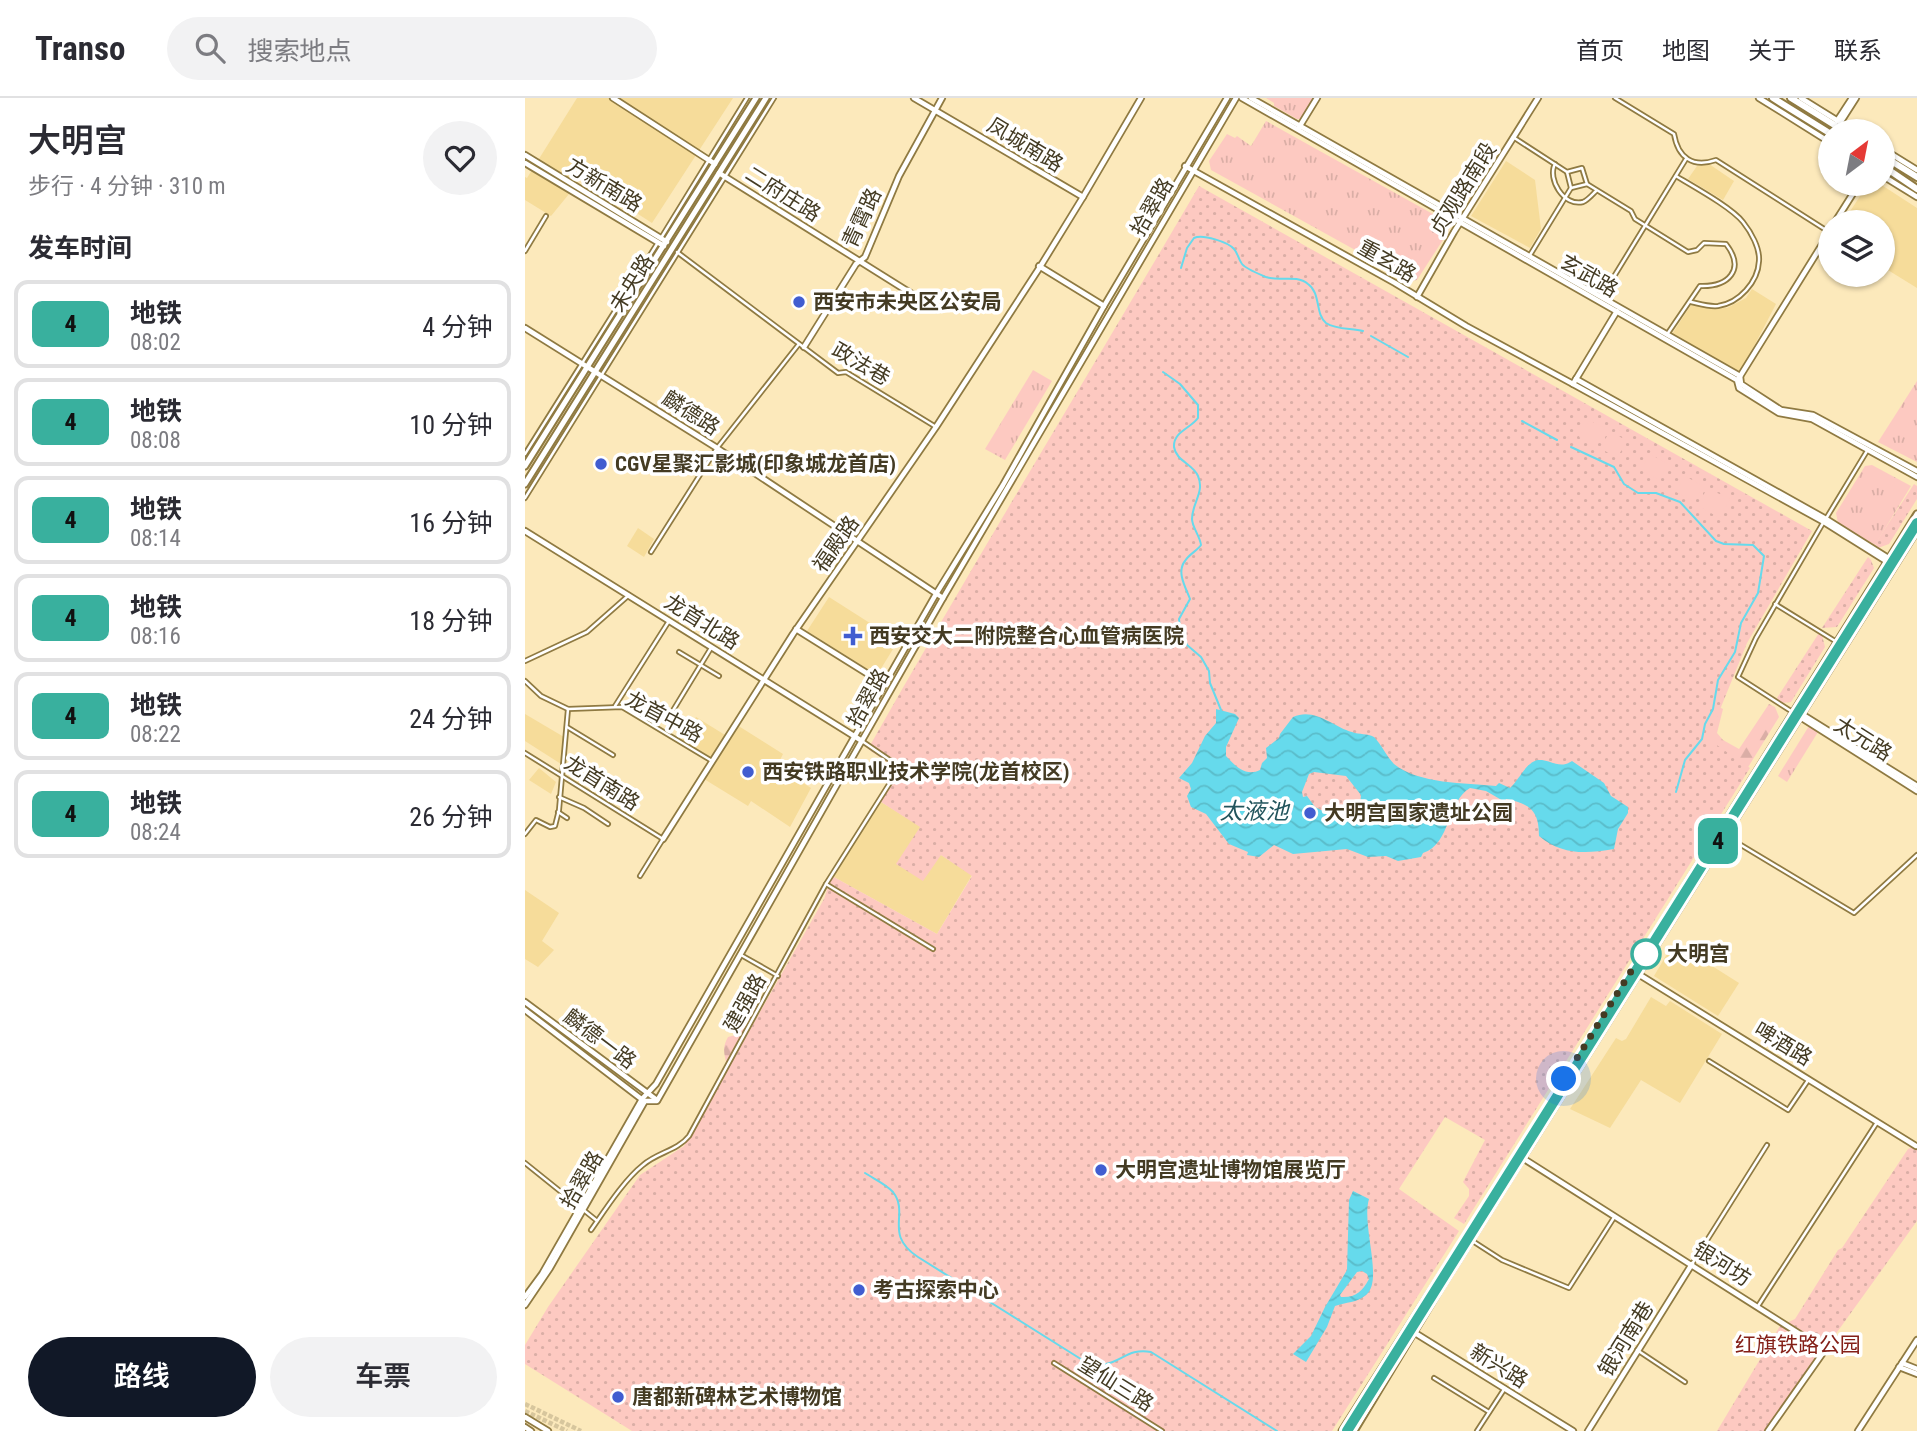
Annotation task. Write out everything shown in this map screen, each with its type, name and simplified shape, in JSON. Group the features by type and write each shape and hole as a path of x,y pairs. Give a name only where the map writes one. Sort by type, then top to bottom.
{"highway":[{"path":"1773,98 1818,126"},
{"path":"1791,98 1825,119"},
{"path":"1895,163 1917,177"},
{"path":"1895,174 1917,188"}],"main road":[{"name":"未央路","path":"525,466 584,365 712,162 756,98"},
{"name":"未央路","path":"525,484 599,373 767,98"},
{"path":"1354,1431 1632,970 1917,514"},
{"path":"1342,1431 1638,974 1802,717 1917,530"}],"street":[{"path":"613,98 712,162 747,98"},
{"path":"722,174 773,98"},
{"name":"凤城南路","path":"914,98 1082,197"},
{"name":"青霄路","path":"801,346 865,257 899,176 941,98"},
{"name":"福殿路","path":"663,839 796,629 936,427 1082,197 1139,98"},
{"name":"拾翠路","path":"526,1299 645,1098 656,1084 936,594 1003,485 1185,166 1227,98"},
{"name":"拾翠路","path":"657,1101 943,598 1236,98"},
{"name":"玄武路","path":"1242,98 1530,256 1667,335 1738,378 1741,384 1781,410 1813,415 1917,477"},
{"name":"玄武路","path":"1251,98 1298,128"},
{"path":"1298,128 1317,98"},
{"name":"贞观路南段","path":"1417,298 1462,219 1538,98"},
{"path":"1615,98 1674,134 1679,152 1686,159 1698,163 1716,160 1818,224"},
{"path":"1759,98 1818,135"},
{"path":"1801,98 1834,119"},
{"path":"1841,119 1854,98"},
{"path":"1513,137 1567,172 1571,188"},
{"name":"方新南路","path":"525,155 662,242"},
{"path":"1895,156 1917,170"},
{"path":"1601,297 1686,159"},
{"name":"方新南路","path":"525,163 662,242"},
{"path":"1555,164 1552,170 1555,186 1565,197 1574,202 1583,202 1597,190"},
{"name":"重玄路","path":"1185,166 1417,298 1575,381 1825,520 1895,565"},
{"path":"1567,172 1582,169 1587,184 1631,211 1635,219 1688,252 1697,250 1704,243 1726,244 1732,252 1734,271 1712,287 1700,286 1667,335"},
{"name":"二府庄路","path":"722,174 936,309"},
{"path":"1676,176 1740,218 1756,245 1759,259 1758,270 1739,298 1717,306 1689,301"},
{"path":"1895,183 1917,197"},
{"path":"1530,256 1571,188 1587,184"},
{"path":"525,251 547,216"},
{"name":"玄武路","path":"1462,219 1738,378"},
{"name":"政法巷","path":"675,250 838,373 846,372 936,427"},
{"path":"1738,378 1818,250"},
{"path":"1038,267 1104,306"},
{"path":"1575,381 1618,309"},
{"name":"麟德路","path":"525,328 717,448 943,598"},
{"path":"652,552 717,448 801,346"},
{"path":"525,454 584,365"},
{"path":"525,498 599,373"},
{"path":"1795,711 1738,677 1775,604 1869,447"},
{"name":"玄武路","path":"1869,447 1917,471"},
{"name":"龙首北路","path":"525,531 862,741"},
{"path":"525,662 587,632 629,595"},
{"path":"1775,604 1838,642"},
{"path":"615,706 669,621"},
{"path":"796,629 884,684"},
{"path":"669,717 712,646"},
{"path":"679,652 719,676"},
{"path":"525,681 541,696 568,709 558,813 554,827 536,820 525,834"},
{"name":"龙首中路","path":"568,709 615,706 632,713 712,761"},
{"path":"651,706 685,727"},
{"name":"太元路","path":"1795,711 1917,789"},
{"path":"567,727 613,755"},
{"name":"建强路","path":"591,1230 640,1167 656,1155 682,1145 689,1136 826,884 900,767 862,741"},
{"name":"龙首南路","path":"525,753 663,839"},
{"path":"559,797 584,808 608,824"},
{"path":"558,813 568,818"},
{"path":"1725,836 1854,913 1917,855"},
{"path":"640,876 663,839"},
{"path":"826,884 933,949"},
{"path":"740,954 778,976"},
{"name":"啤酒路","path":"1632,970 1916,1146"},
{"name":"麟德一路","path":"525,1002 645,1098"},
{"name":"麟德一路","path":"525,1010 645,1098 657,1101"},
{"path":"1709,1061 1788,1110 1809,1079"},
{"path":"1758,1306 1877,1122"},
{"path":"1692,1264 1767,1145"},
{"name":"银河坊","path":"1520,1156 1825,1350 1768,1431"},
{"path":"525,1163 597,1221"},
{"path":"1471,1240 1502,1260 1569,1288 1615,1216"},
{"name":"银河南巷","path":"1588,1431 1692,1264"},
{"name":"新兴路","path":"1408,1328 1573,1431"},
{"path":"1858,1431 1917,1340"},
{"path":"1637,1350 1685,1382"},
{"name":"望仙三路","path":"1054,1363 1162,1431"},
{"path":"1900,1365 1917,1371"},
{"path":"1434,1378 1489,1412"},
{"path":"1477,1431 1505,1388"},
{"path":"525,1416 548,1431"},
{"path":"525,1427 531,1431"}],"shaded area":[{"path":"577,98 733,98 652,223 582,178 551,216 525,200 525,177 527,178"},
{"path":"1506,161 1535,180 1541,229 1530,248 1471,216"},
{"path":"1709,164 1734,181 1723,200 1688,179 1697,166"},
{"path":"1895,194 1917,208 1917,288 1895,274 1895,210 1851,210 1860,196 1895,196"},
{"path":"1752,289 1776,304 1740,373 1672,334 1691,305 1727,308 1746,298"},
{"path":"638,528 654,539 644,557 627,546"},
{"name":"西安交大二附院整合心血管病医院","path":"829,597 898,641 877,675 807,631"},
{"path":"525,714 564,737 561,764 525,741"},
{"path":"696,717 725,735 710,760 680,741"},
{"name":"西安铁路职业技术学院(龙首校区)","path":"737,725 783,754 777,766 811,788 790,827 751,801 748,806 704,779"},
{"path":"539,768 556,782 551,794 529,780"},
{"path":"878,800 921,827 897,864 941,855 972,875 937,934 832,876"},
{"path":"525,890 559,913 542,941 554,950 538,967 525,959"},
{"path":"1674,942 1739,983 1718,1016 1654,976"},
{"path":"1651,997 1666,1006 1670,1001 1722,1034 1680,1103 1641,1080 1610,1128 1570,1109 1616,1038 1622,1041 1626,1039"}],"green space":[{"path":"1266,98 1313,98 1300,119 1297,119 1274,106 1274,103"},
{"path":"1266,121 1449,223 1448,232 1417,280 1411,281 1211,170 1209,161 1227,134 1235,138 1237,136 1251,146"},
{"name":"大明宫国家遗址公园","path":"1199,186 1812,531 1747,643 1708,739 1750,768 1464,1224 1454,1218 1469,1196 1469,1189 1463,1182 1485,1140 1445,1117 1399,1189 1459,1231 1332,1431 632,1431 525,1364 525,1345 548,1307 640,1175 684,1146 824,899 832,876 937,934 972,876 941,855 923,881 896,864 920,827 878,800 898,770 868,749"},
{"path":"1033,370 1052,381 1005,460 985,449"},
{"path":"1917,381 1917,462 1878,442"},
{"path":"1589,420 1606,429 1596,447 1579,437"},
{"path":"1610,431 1627,441 1617,458 1600,448"},
{"path":"1650,454 1668,464 1659,480 1641,470"},
{"path":"1872,465 1911,486 1875,545 1838,523 1836,513 1865,466"},
{"path":"1685,476 1703,486 1694,502 1676,492"},
{"path":"1914,484 1917,486 1917,499 1889,544 1878,548 1875,544"},
{"path":"1707,488 1730,499 1720,518 1698,506"},
{"path":"1868,557 1874,568 1837,627 1822,628"},
{"path":"1819,633 1825,647 1791,702 1781,703 1777,698"},
{"path":"1769,704 1775,707 1779,717 1747,769 1703,742 1719,707 1723,709 1717,733 1723,740 1739,749"},
{"path":"1809,726 1818,732 1787,782 1778,776"},
{"path":"758,1005 727,1065 724,1051 728,1037 739,1034 747,1019 748,1008"},
{"name":"红旗铁路公园","path":"1917,1145 1917,1221 1766,1431 1717,1431 1780,1326 1795,1319 1838,1250 1842,1248 1908,1149"}],"water":[{"name":"太液池","path":"1216,709 1235,714 1239,718 1226,747 1226,756 1245,771 1260,770 1267,758 1266,748 1279,738 1293,717 1309,714 1345,730 1374,737 1394,764 1404,771 1429,779 1496,786 1499,783 1510,788 1534,761 1563,764 1572,761 1604,783 1611,796 1628,807 1628,813 1618,829 1614,849 1574,852 1556,847 1539,836 1535,814 1527,806 1506,799 1505,802 1486,791 1470,788 1457,802 1439,841 1421,857 1398,861 1386,856 1368,857 1347,849 1293,854 1274,845 1259,857 1247,855 1248,852 1229,844 1206,814 1191,807 1187,796 1191,789 1189,783 1179,778 1192,763 1205,736 1216,723","holes":["1314,772 1346,776 1361,795 1360,805 1344,819 1315,807 1307,796 1303,797 1302,792 1309,774"]},
{"path":"1353,1191 1369,1199 1367,1210 1373,1265 1371,1288 1359,1300 1335,1306 1327,1327 1306,1362 1293,1354 1311,1336 1347,1270 1349,1200","holes":["1357,1272 1367,1274 1369,1279 1361,1291 1341,1297"]}],"waterway":[{"path":"1181,268 1187,248 1194,238 1221,241 1234,249 1246,268 1266,277 1298,279 1308,284 1315,293 1320,314 1326,323 1339,328 1363,331"},
{"path":"1371,336 1408,357"},
{"path":"1163,372 1180,384 1198,405 1198,418 1179,434 1174,442 1175,452 1196,472 1200,482 1192,519 1201,545 1182,565 1183,580 1190,599 1179,619 1180,630 1187,645 1201,657 1209,671 1210,683 1221,710"},
{"path":"1522,421 1557,440"},
{"path":"1571,447 1614,467 1624,484 1638,493 1656,493 1680,502 1716,541 1724,544 1753,545 1764,556 1758,593 1741,623 1735,652 1718,680 1713,709 1705,724 1702,739 1685,760 1676,792"},
{"path":"865,1173 893,1192 898,1200 899,1232 908,1249 1084,1361 1104,1364 1133,1353 1151,1352 1277,1431"}],"tunnel":[{"path":"525,1404 581,1431"},
{"path":"525,1411 567,1431"}],"metro line":[{"name":"4","path":"1347,1431 1917,523"}],"place":[{"name":"西安市未央区公安局","path":"799,302"},
{"name":"CGV星聚汇影城(印象城龙首店)","path":"601,464"},
{"name":"西安交大二附院整合心血管病医院","path":"853,636"},
{"name":"西安铁路职业技术学院(龙首校区)","path":"748,772"},
{"name":"大明宫国家遗址公园","path":"1310,813"},
{"name":"大明宫","path":"1646,954"},
{"name":"大明宫遗址博物馆展览厅","path":"1101,1170"},
{"name":"考古探索中心","path":"859,1290"},
{"name":"唐都新碑林艺术博物馆","path":"618,1397"}],"route":[{"path":"1564,1079 1648,944 1646,954"}]}
